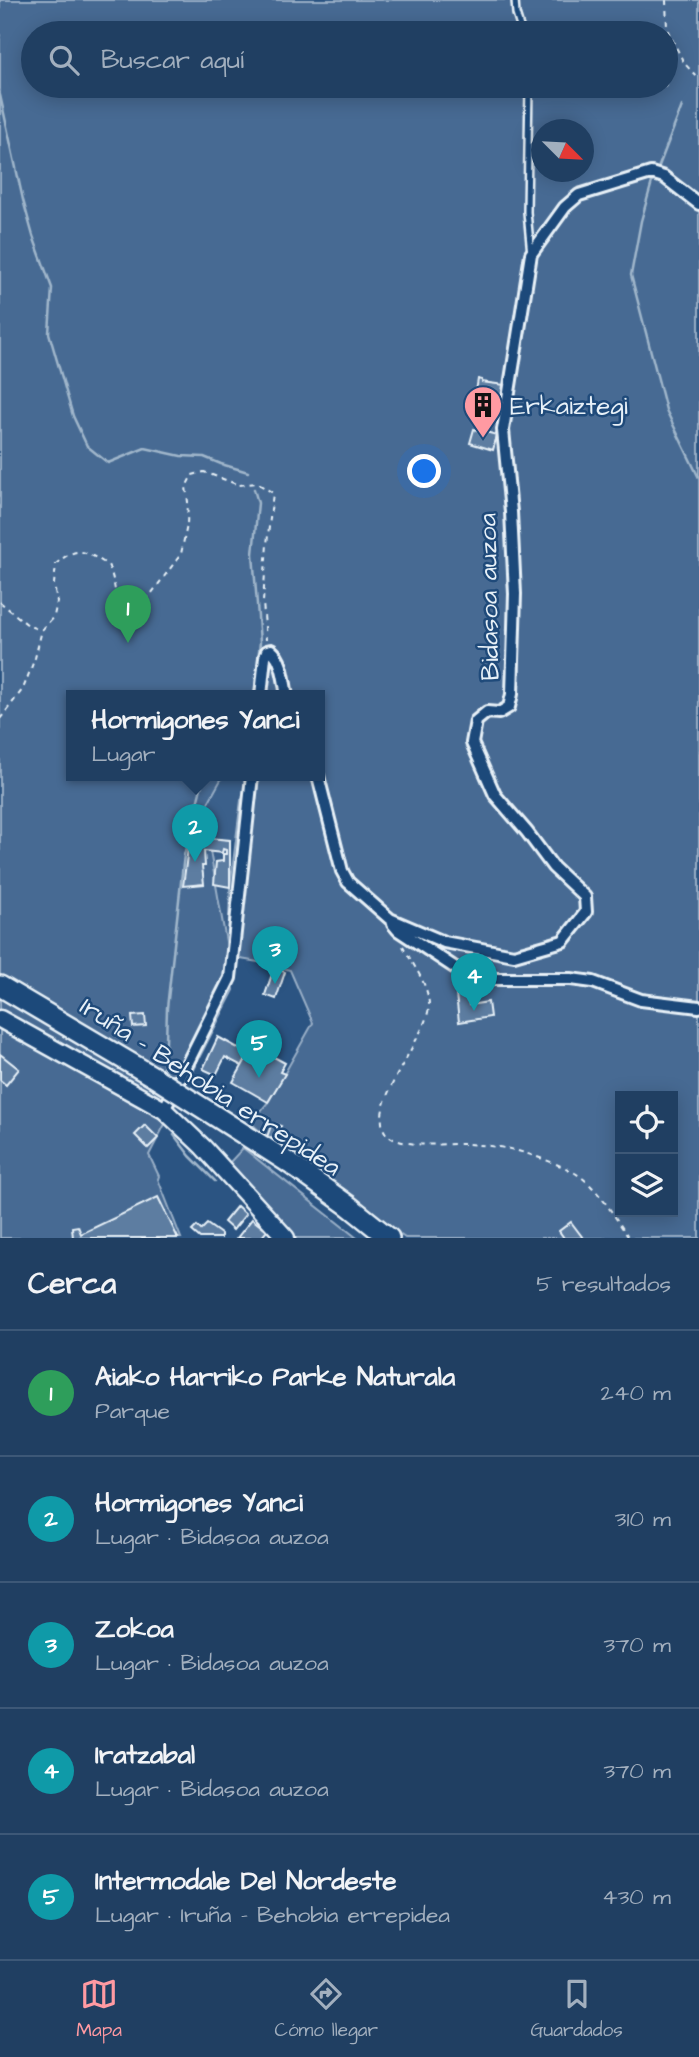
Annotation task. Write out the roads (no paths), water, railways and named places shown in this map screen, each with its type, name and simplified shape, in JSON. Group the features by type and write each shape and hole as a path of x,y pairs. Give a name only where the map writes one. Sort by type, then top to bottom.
{"highway":[{"name":"Iruña - Behobia errepidea","path":"0,986 154,1077 289,1163 389,1238"}],"street":[{"name":"Bidasoa auzoa","path":"390,919 444,942 514,955 563,941 586,912 585,897 553,867 495,795 472,743 476,721 487,712 499,713 509,707 512,694 515,594 512,512 503,430 531,254 565,208 579,195 651,173 664,177 699,204"},
{"path":"262,690 267,651 271,650 279,660 286,690"},
{"path":"164,1110 230,978 251,781"},
{"name":"Bidasoa auzoa","path":"319,781 342,871 348,882 390,919 398,930 463,973 489,979 571,979 593,982 641,1000 699,1007"},
{"path":"0,1019 164,1110 203,1147 286,1238"}],"lane":[{"path":"515,0 518,21"},
{"path":"529,98 526,190 531,254"}],"waterway":[{"path":"0,95 23,200 52,288 49,333 73,416 87,446 108,463 145,448 181,456 204,457 248,472"},
{"path":"659,166 682,106"},
{"path":"652,182 641,221 631,275 666,410 699,478"},
{"path":"254,489 258,503 253,554 260,642 255,690"},
{"path":"163,1073 167,1008 184,855 203,781"},
{"path":"174,1135 215,1181"}],"place":[{"name":"Erkaiztegi","path":"483,439"},
{"name":"Aiako Harriko Parke Naturala","path":"128,643"},
{"name":"Hormigones Yanci","path":"195,862"},
{"name":"Zokoa","path":"275,984"},
{"name":"Iratzabal","path":"474,1011"},
{"name":"Intermodale Del Nordeste","path":"259,1078"}]}
